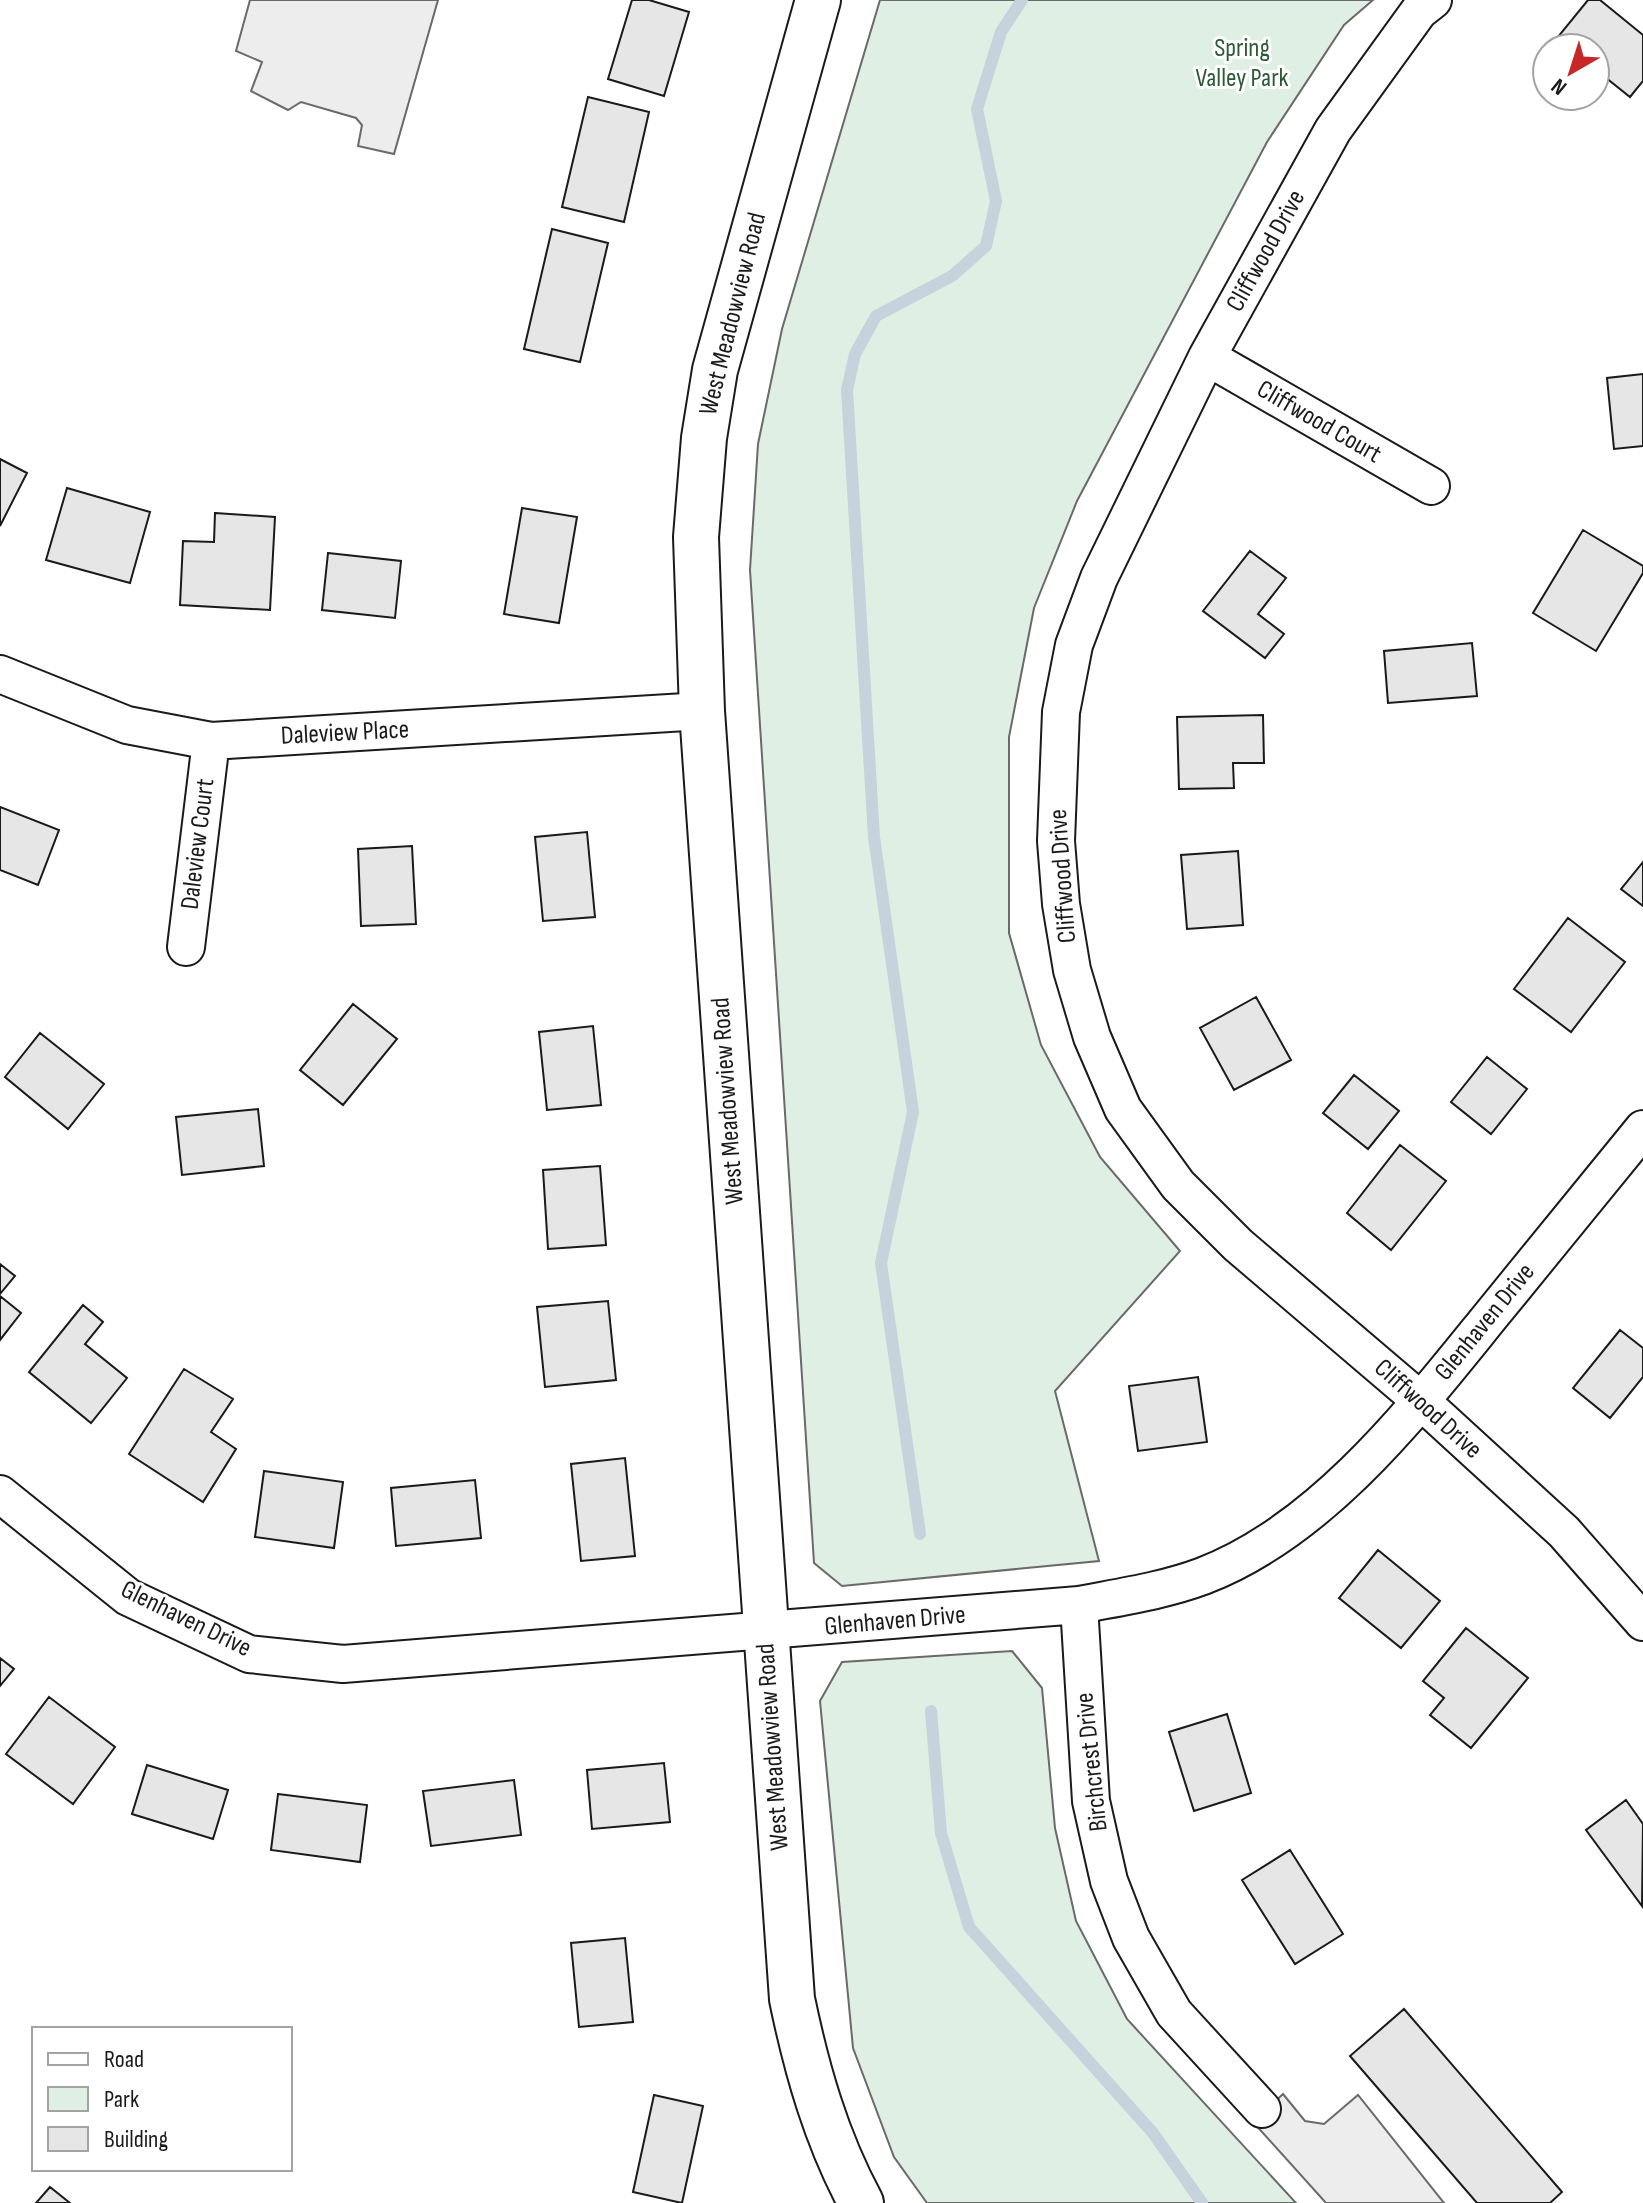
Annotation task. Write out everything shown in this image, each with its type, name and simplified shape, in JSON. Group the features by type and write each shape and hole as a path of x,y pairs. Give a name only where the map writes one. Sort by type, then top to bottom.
{"street":[{"name":"West Meadowview Road","path":"818,0 715,370 704,438 696,537 702,711 792,1999 807,2070 832,2143 859,2202"},
{"name":"Cliffwood Drive","path":"1433,0 1419,11 1333,130 1207,357 1099,578 1074,645 1061,712 1056,841 1061,904 1072,970 1092,1037 1123,1109 1178,1185 1238,1245 1421,1401 1564,1532 1643,1622"},
{"name":"Cliffwood Court","path":"1207,357 1431,486"},
{"name":"Daleview Place","path":"0,674 127,725 211,741 702,711"},
{"name":"Daleview Court","path":"186,947 211,741"},
{"name":"Glenhaven Drive","path":"0,1494 128,1597 249,1654 343,1664 1079,1605 1149,1591 1205,1575 1268,1541 1350,1476 1421,1401 1643,1129"},
{"name":"Birchcrest Drive","path":"1079,1605 1091,1801 1109,1881 1131,1938 1174,2013 1262,2109"}],"green space":[{"name":"Spring Valley Park","path":"880,0 1373,0 1344,25 1267,142 1077,501 1034,608 1009,737 1009,933 1041,1045 1100,1157 1180,1251 1055,1391 1099,1561 842,1586 814,1563 750,570 758,444 782,329"},
{"path":"1012,1651 1042,1688 1055,1828 1076,1921 1127,2019 1296,2203 927,2203 894,2157 853,2048 820,1701 842,1662"}],"shaded area":[{"path":"250,0 438,0 394,154 358,146 362,125 356,118 301,102 288,110 251,91 262,62 236,51"},
{"path":"1283,2094 1305,2121 1324,2124 1358,2095 1444,2203 1326,2203 1253,2122"}],"building":[{"path":"632,0 649,0 689,12 664,96 608,79"},
{"path":"1588,0 1600,0 1643,35 1643,81 1630,97 1611,82 1611,32 1562,32"},
{"path":"588,97 649,112 624,222 562,207"},
{"path":"552,229 608,243 580,362 524,349"},
{"path":"1643,374 1643,446 1614,449 1607,378"},
{"path":"0,459 27,473 0,526"},
{"path":"67,488 150,512 130,583 46,560"},
{"path":"522,508 577,517 559,623 504,614"},
{"path":"215,513 275,517 270,610 180,605 183,541 214,542"},
{"path":"1583,530 1643,566 1643,573 1596,651 1533,613"},
{"path":"1250,551 1286,578 1258,614 1284,634 1265,658 1203,611"},
{"path":"328,553 401,561 395,618 322,610"},
{"path":"1472,643 1477,696 1388,703 1384,651"},
{"path":"1263,715 1264,763 1233,763 1234,788 1179,789 1177,717"},
{"path":"0,807 59,830 38,885 0,870"},
{"path":"587,832 595,917 543,921 535,837"},
{"path":"412,846 416,924 361,926 358,849"},
{"path":"1238,851 1243,925 1187,929 1181,855"},
{"path":"1643,862 1643,906 1621,889"},
{"path":"1568,918 1625,962 1571,1032 1514,989"},
{"path":"1256,997 1291,1060 1234,1090 1200,1028"},
{"path":"353,1004 397,1039 343,1105 300,1070"},
{"path":"593,1026 601,1105 547,1110 539,1032"},
{"path":"40,1033 104,1084 68,1129 5,1077"},
{"path":"1487,1057 1527,1089 1491,1134 1451,1102"},
{"path":"1354,1075 1399,1111 1368,1149 1323,1113"},
{"path":"258,1109 264,1166 182,1175 176,1117"},
{"path":"1400,1145 1446,1181 1391,1250 1347,1213"},
{"path":"600,1166 606,1245 548,1249 543,1170"},
{"path":"0,1264 15,1276 0,1294"},
{"path":"0,1296 21,1313 0,1340"},
{"path":"608,1301 616,1380 545,1387 537,1307"},
{"path":"83,1305 103,1322 85,1344 127,1378 91,1423 29,1372"},
{"path":"1620,1330 1643,1348 1643,1377 1610,1418 1573,1388"},
{"path":"184,1369 233,1399 211,1432 236,1449 203,1502 129,1454"},
{"path":"1198,1377 1207,1442 1138,1451 1129,1386"},
{"path":"625,1458 635,1556 581,1561 571,1464"},
{"path":"264,1471 343,1482 334,1548 255,1537"},
{"path":"475,1480 481,1538 396,1546 391,1488"},
{"path":"1378,1550 1440,1601 1401,1648 1339,1598"},
{"path":"1466,1628 1528,1678 1471,1748 1430,1715 1444,1698 1423,1681"},
{"path":"0,1658 14,1669 0,1686"},
{"path":"49,1697 115,1747 73,1804 6,1754"},
{"path":"1227,1714 1251,1793 1194,1811 1169,1732"},
{"path":"664,1763 670,1822 592,1829 587,1770"},
{"path":"147,1765 228,1790 213,1839 132,1814"},
{"path":"514,1780 521,1835 431,1846 423,1791"},
{"path":"278,1794 367,1805 360,1862 271,1850"},
{"path":"1626,1800 1643,1824 1642,1906 1586,1830"},
{"path":"1290,1850 1343,1934 1295,1964 1242,1880"},
{"path":"625,1938 633,2022 579,2027 571,1943"},
{"path":"1404,2009 1562,2192 1550,2203 1477,2203 1350,2056"},
{"path":"654,2095 703,2106 682,2203 633,2192"},
{"path":"50,2187 70,2203 36,2203"}],"waterway":[{"path":"920,1534 881,1263 913,1112 874,837 847,390 855,354 876,316 952,276 986,246 996,201 977,109 1001,32 1022,0"},
{"path":"931,1711 941,1833 969,1927 1153,2133 1202,2203"}]}
